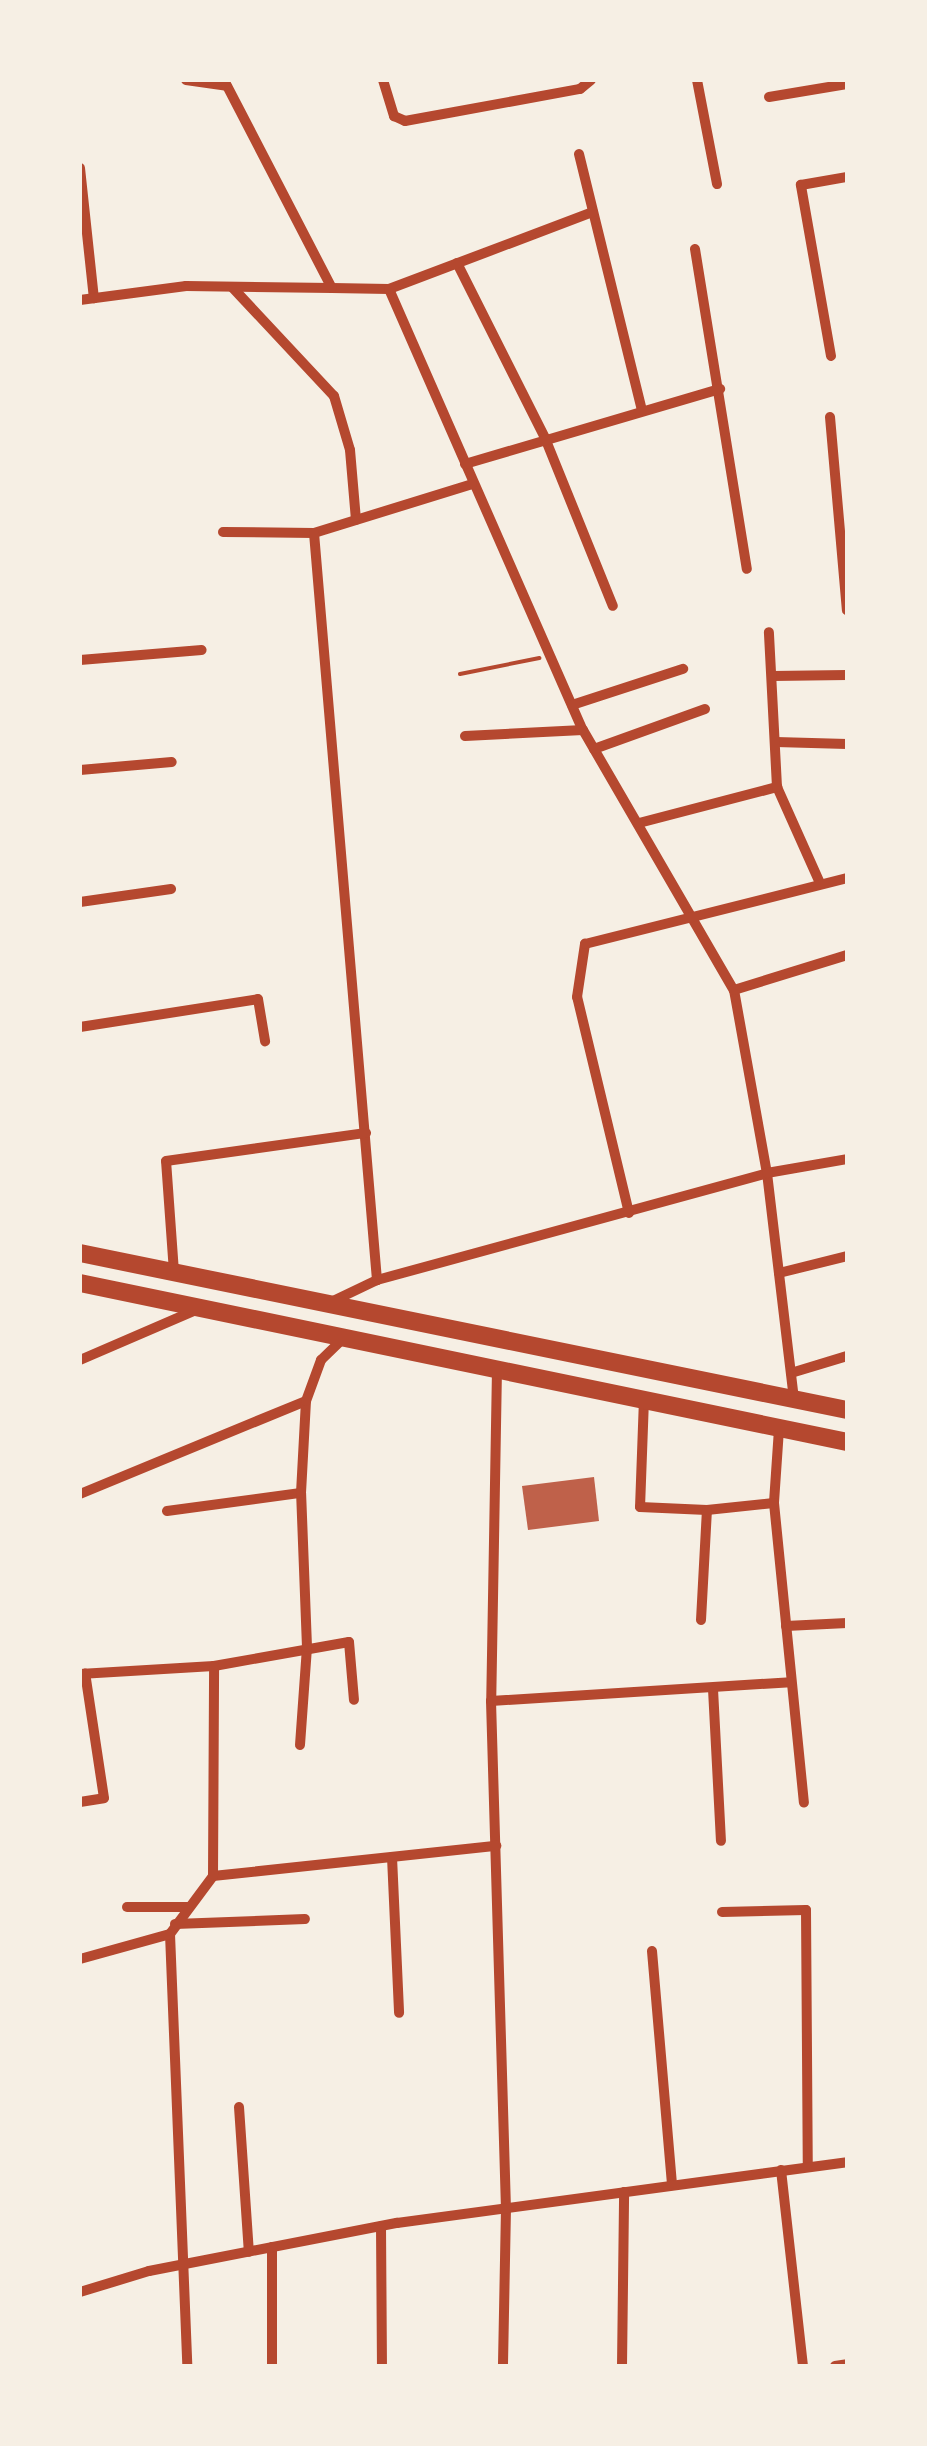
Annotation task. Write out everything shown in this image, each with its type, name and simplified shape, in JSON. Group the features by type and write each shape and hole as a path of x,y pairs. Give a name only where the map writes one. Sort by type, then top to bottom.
{"main road":[{"path":"80,1253 847,1410"},
{"path":"80,1283 847,1442"}],"street":[{"path":"186,80 226,83 332,288"},
{"path":"383,80 394,116 405,122 580,89 591,80"},
{"path":"698,80 717,184"},
{"path":"769,98 847,84"},
{"path":"579,154 642,410"},
{"path":"80,168 94,298"},
{"path":"831,356 801,185 847,177"},
{"path":"80,300 232,287 389,289 594,212"},
{"path":"695,249 747,569"},
{"path":"457,262 545,438 613,606"},
{"path":"232,287 334,396 350,450 356,520"},
{"path":"389,289 583,730 695,915 734,990 767,1173 794,1400"},
{"path":"465,464 720,389"},
{"path":"830,417 847,610"},
{"path":"223,532 314,532 472,484"},
{"path":"314,532 378,1280"},
{"path":"769,632 777,787 819,882"},
{"path":"80,660 202,650"},
{"path":"572,705 683,670"},
{"path":"773,676 847,674"},
{"path":"594,748 706,709"},
{"path":"465,736 583,730"},
{"path":"776,742 847,744"},
{"path":"80,770 172,762"},
{"path":"638,822 777,787"},
{"path":"629,1213 577,997 584,944 847,878"},
{"path":"80,902 171,889"},
{"path":"734,990 847,954"},
{"path":"80,1027 258,999 265,1041"},
{"path":"174,1272 166,1161 366,1133"},
{"path":"330,1302 378,1280 767,1173 847,1158"},
{"path":"779,1273 847,1256"},
{"path":"80,1360 200,1308"},
{"path":"300,1745 307,1647 301,1493 306,1400 321,1360 345,1338"},
{"path":"791,1373 847,1356"},
{"path":"497,1369 492,1701 506,2208 503,2366"},
{"path":"644,1399 640,1508 707,1510 774,1503"},
{"path":"80,1494 306,1400"},
{"path":"779,1429 774,1503 804,1802"},
{"path":"167,1511 301,1493"},
{"path":"700,1620 707,1510"},
{"path":"786,1626 847,1623"},
{"path":"80,1802 104,1798 82,1674 214,1666 349,1642 354,1700"},
{"path":"187,2366 172,1929 213,1876 214,1666"},
{"path":"492,1701 790,1682"},
{"path":"713,1688 721,1841"},
{"path":"213,1876 496,1846"},
{"path":"392,1857 399,2014"},
{"path":"127,1907 188,1907"},
{"path":"722,1912 806,1910 808,2166"},
{"path":"80,1958 172,1929 305,1919"},
{"path":"652,1951 672,2186"},
{"path":"239,2107 250,2252"},
{"path":"80,2292 186,2264 381,2226 847,2162"},
{"path":"781,2170 803,2366"},
{"path":"622,2366 624,2192"},
{"path":"381,2226 382,2366"},
{"path":"272,2247 272,2366"},
{"path":"835,2366 847,2364"}],"path":[{"path":"460,674 549,656"}],"building":[{"path":"594,1477 599,1521 528,1530 522,1486"}]}
